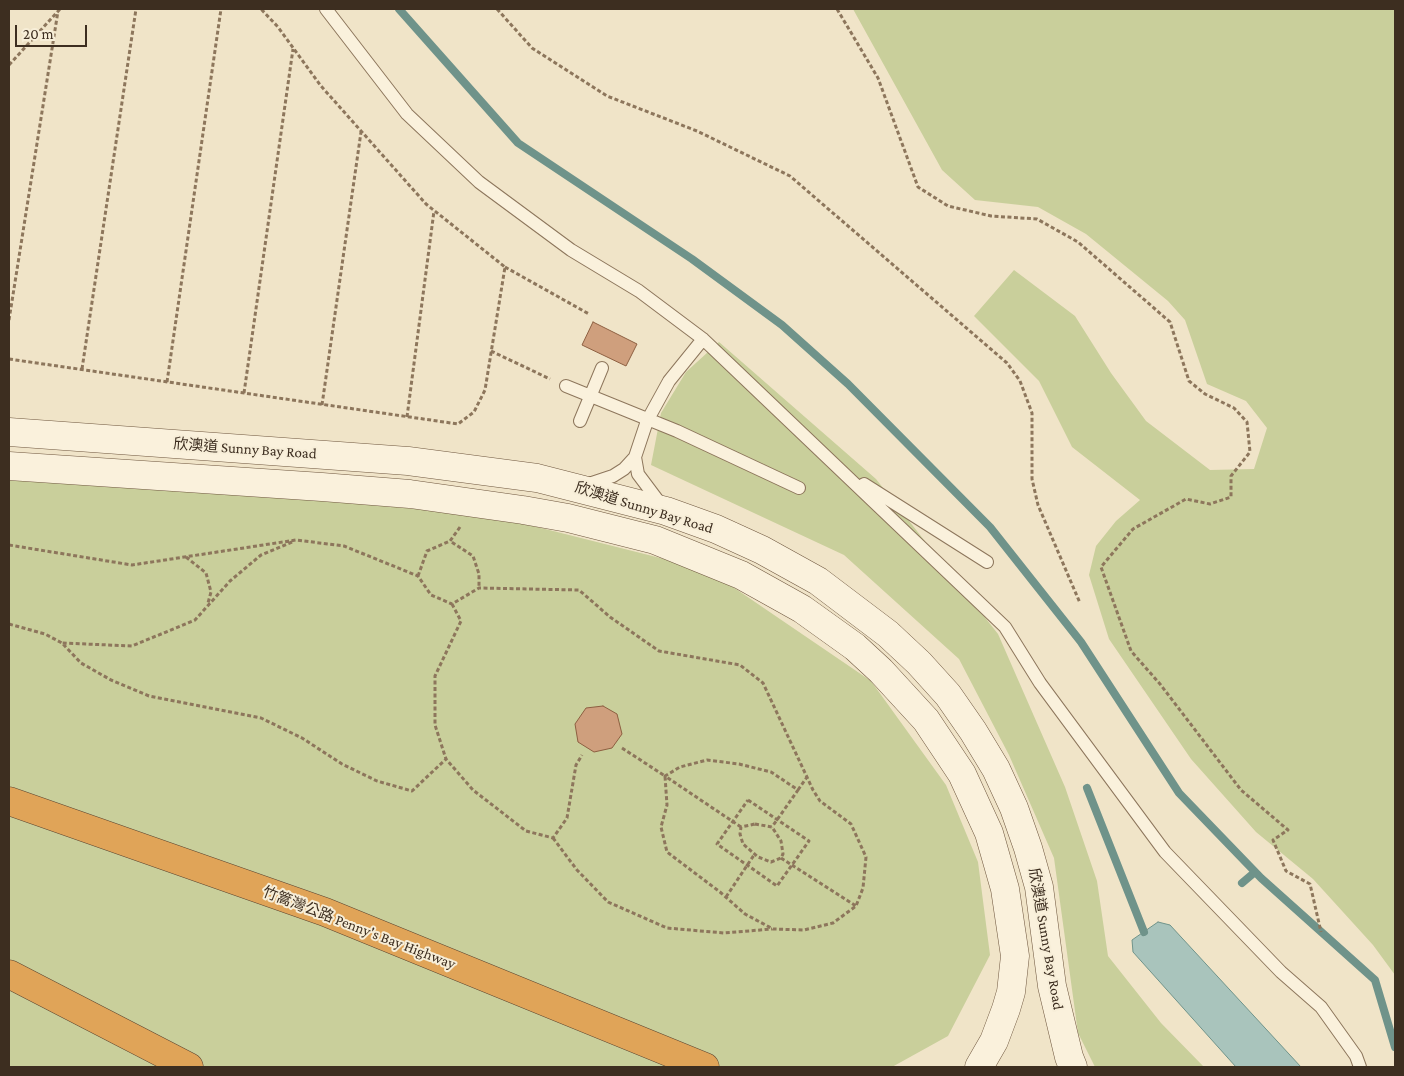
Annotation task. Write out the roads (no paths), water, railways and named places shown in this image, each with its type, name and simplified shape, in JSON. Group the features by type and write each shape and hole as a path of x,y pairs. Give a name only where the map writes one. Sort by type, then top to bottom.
{"highway":[{"name":"竹篙灣公路 Penny's Bay Highway","path":"9,801 325,912 705,1067"},
{"path":"9,974 189,1067"}],"main road":[{"name":"欣澳道 Sunny Bay Road","path":"9,432 408,461 494,471 580,487 666,511 716,529 762,550 818,581 888,634 919,663 953,702 996,769 1014,808 1039,887 1052,986 1068,1057 1073,1067"},
{"name":"欣澳道 Sunny Bay Road","path":"9,466 322,487 478,502 568,518 655,540 741,575 775,592 856,647 903,694 944,746 966,782 989,833 1007,898 1015,956 1011,992 1001,1025 979,1067"}],"lane":[{"path":"326,9 406,114 479,182 570,250 639,291 703,339 1005,626 1040,683 1165,852 1275,965 1321,1008 1356,1056 1360,1067"},
{"path":"666,511 641,480 636,470 635,458 647,421 669,381 703,339"},
{"path":"580,421 602,368"},
{"path":"566,386 677,432 799,488"},
{"path":"580,487 613,476 624,469 635,458"},
{"path":"841,469 987,562"}],"water":[{"path":"1158,922 1170,925 1301,1067 1236,1067 1133,952 1132,940"}],"waterway":[{"path":"399,9 518,143 692,259 782,325 848,384 990,527 1081,642 1179,793 1261,878 1375,980 1395,1047"},
{"path":"1087,788 1144,932"},
{"path":"1242,883 1255,872"}]}
